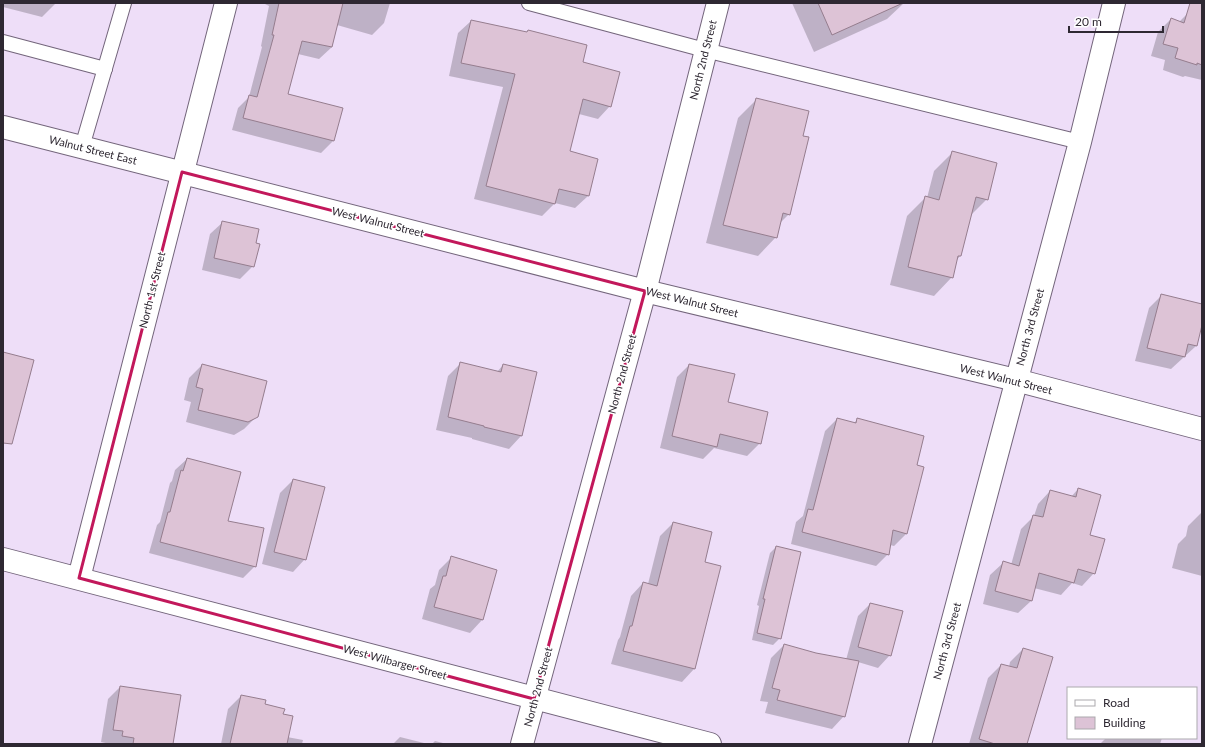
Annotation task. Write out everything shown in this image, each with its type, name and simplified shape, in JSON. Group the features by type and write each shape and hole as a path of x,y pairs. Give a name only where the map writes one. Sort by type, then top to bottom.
{"street":[{"name":"North 1st Street","path":"79,578 226,3"},
{"name":"North 2nd Street","path":"522,744 645,291 718,3"},
{"name":"North 3rd Street","path":"920,744 1080,142 1114,3"},
{"name":"Walnut Street East","path":"3,127 182,172"},
{"name":"West Walnut Street","path":"182,172 645,291 1016,380 1202,429"},
{"name":"West Wilbarger Street","path":"3,558 534,699 710,744"}],"lane":[{"path":"82,147 124,3"},
{"path":"529,3 705,50 1080,142"},
{"path":"3,42 105,69"}],"highlighted area":[{"path":"182,172 645,291 534,699 79,578"}],"building":[{"path":"279,3 343,3 332,47 302,41 288,94 343,108 334,141 243,118 249,95 257,97 274,35 272,35"},
{"path":"818,3 903,3 832,35"},
{"path":"1190,3 1202,3 1202,65 1197,63 1197,65 1175,58 1178,48 1163,44 1171,18 1184,23"},
{"path":"471,20 527,32 528,30 587,45 583,62 620,72 611,107 583,99 570,151 598,159 589,196 559,189 555,204 486,186 515,74 461,63"},
{"path":"756,98 809,111 803,136 809,137 790,215 783,213 777,238 723,225"},
{"path":"952,151 997,163 988,200 976,197 961,256 958,256 953,278 908,267 925,196 939,200"},
{"path":"222,221 259,229 256,243 260,244 254,267 214,258"},
{"path":"1161,294 1202,304 1202,325 1197,346 1188,344 1185,357 1147,348"},
{"path":"3,352 34,360 12,444 3,443"},
{"path":"460,362 501,372 503,364 537,372 522,436 448,417"},
{"path":"202,364 267,381 258,417 248,422 198,410 203,389 196,387"},
{"path":"689,364 735,374 728,402 768,412 761,444 720,434 717,447 672,436"},
{"path":"837,418 856,423 857,418 924,436 917,465 924,467 907,534 893,530 889,555 802,532 808,509 813,510"},
{"path":"187,458 241,472 228,521 264,528 256,567 160,542 181,470 183,471"},
{"path":"293,479 325,487 306,560 274,552"},
{"path":"1078,488 1101,495 1090,535 1105,539 1095,574 1078,569 1074,583 1039,573 1032,601 995,591 1003,561 1019,566 1033,515 1043,517 1050,490 1076,497"},
{"path":"673,522 712,532 705,562 721,566 695,669 623,651 630,626 632,626 643,582 657,586"},
{"path":"776,546 801,552 781,639 757,633 765,599 763,599"},
{"path":"451,556 497,570 483,620 434,607 443,576 446,576"},
{"path":"870,603 903,611 891,656 858,647"},
{"path":"784,644 816,653 859,661 845,717 777,700 780,690 772,688"},
{"path":"1023,648 1053,657 1027,744 995,744 979,739 1001,664 1017,668"},
{"path":"120,686 181,695 173,744 133,744 134,738 122,736 123,731 113,730"},
{"path":"241,695 266,700 265,704 285,709 283,714 293,716 287,744 230,744"}]}
